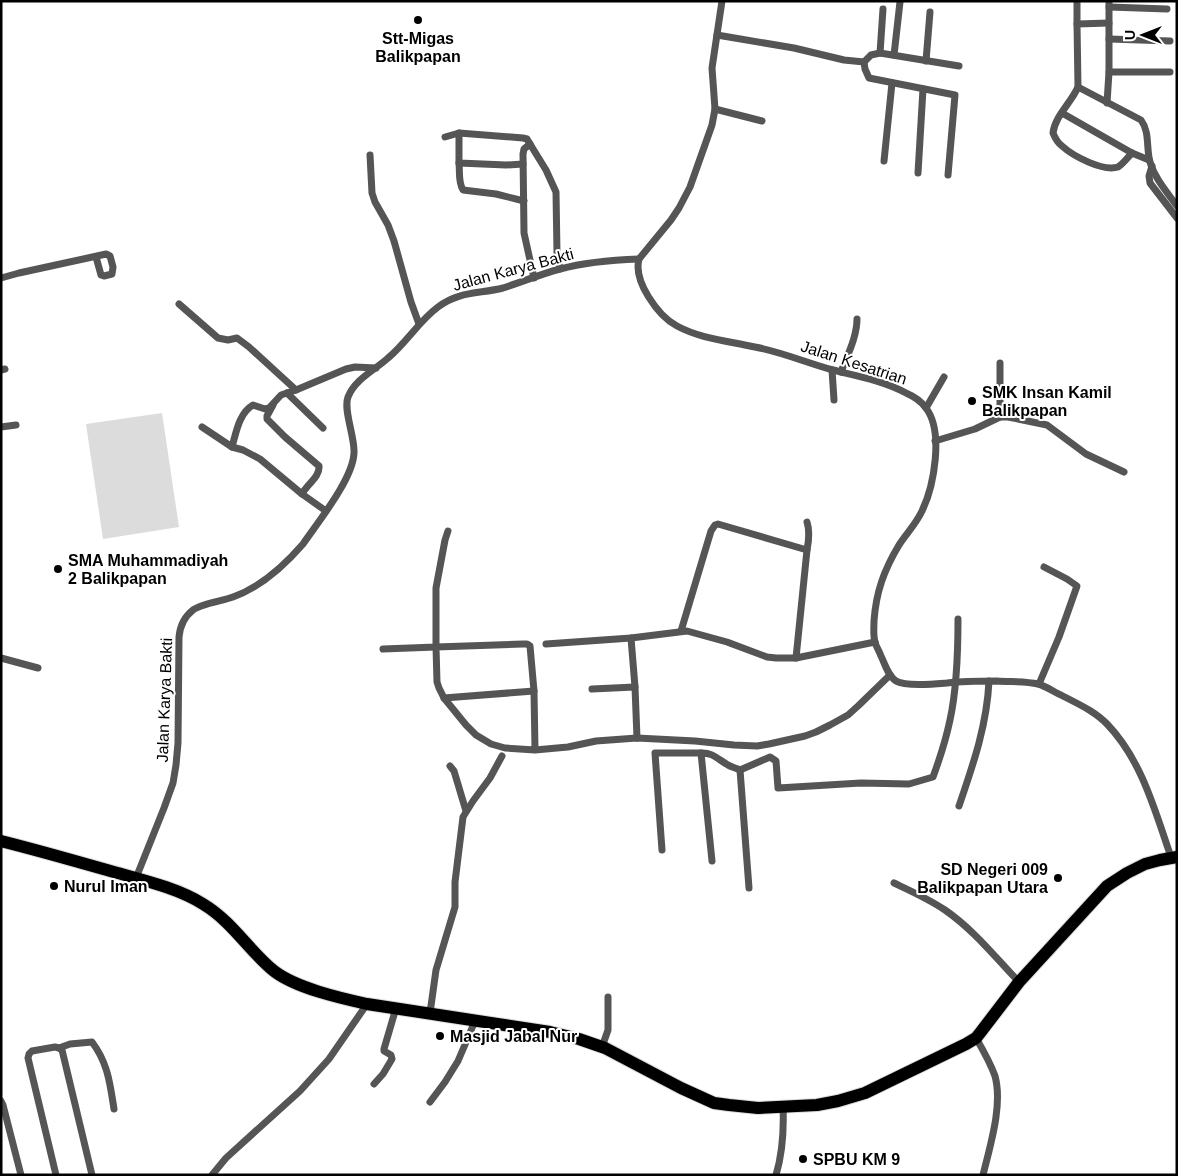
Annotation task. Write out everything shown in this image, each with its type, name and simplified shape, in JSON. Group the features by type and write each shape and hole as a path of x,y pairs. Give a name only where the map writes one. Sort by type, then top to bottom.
{"highway":[{"path":"1,841 136,878 193,898 204,904 229,924 269,966 284,978 305,986 337,997 367,1004 550,1032 579,1039 618,1054 681,1088 714,1103 758,1108 838,1102 865,1093 976,1038 1020,982 1107,886 1145,864 1174,857"}],"street":[{"path":"639,259 671,220 683,201 690,188 708,138 715,109 712,68 722,1"},
{"path":"1077,1 1078,87 1057,121 1053,133 1062,146 1074,155 1101,166 1109,168 1121,165 1132,153"},
{"path":"894,55 900,2"},
{"path":"1107,103 1109,4 1167,9"},
{"path":"880,53 883,9"},
{"path":"926,61 930,12"},
{"path":"1077,24 1109,24"},
{"path":"717,35 794,48 844,60 864,62"},
{"path":"1109,39 1170,42"},
{"path":"864,62 871,55 880,53 959,66"},
{"path":"864,62 869,78 955,95 948,175"},
{"path":"1109,72 1170,72"},
{"path":"884,161 892,83"},
{"path":"1078,87 1141,120 1145,125 1151,163 1158,180 1177,206"},
{"path":"918,173 923,89"},
{"path":"715,109 762,121"},
{"path":"1062,113 1151,163"},
{"path":"459,133 461,188 463,190 496,194 524,201"},
{"path":"445,137 459,133 527,139 546,170 556,192 557,253 560,269"},
{"path":"530,144 524,149 524,234 534,278"},
{"path":"370,155 372,193 394,240 419,324"},
{"path":"459,163 523,164"},
{"path":"1151,163 1150,183 1177,218"},
{"path":"1,278 96,257"},
{"name":"Jalan Karya Bakti","path":"136,878 173,783 178,725 179,637 182,624 188,614 197,607 226,600 241,594 271,575 295,553 326,511 346,480 353,464 354,444 348,416 347,399 355,386 390,357 419,324 438,307 452,298 466,293 501,288 560,269 589,263 639,259"},
{"name":"Jalan Kesatrian","path":"639,259 638,272 649,298 671,322 695,334 786,354 832,370 885,384 908,394 926,408"},
{"path":"179,304 218,338 228,340 237,338 296,390"},
{"path":"841,372 855,334 858,319"},
{"path":"1000,363 1000,417"},
{"path":"302,494 318,473 319,466 267,419 273,405 279,397 287,393 346,369 355,367 376,368"},
{"path":"832,370 834,400"},
{"path":"944,377 926,408 934,427 935,441 932,476 925,503 921,513 886,569 878,595 874,620 875,642 890,675 894,680 902,684 989,681 1039,684 1092,712 1108,725 1121,741 1143,779 1174,857"},
{"path":"287,393 323,428"},
{"path":"232,447 240,420 249,407 253,405 265,409 273,405"},
{"path":"935,441 975,430 1000,417 1008,417 1047,425 1086,454 1124,472"},
{"path":"1,427 16,425"},
{"path":"202,427 232,447 243,450 260,459 326,511"},
{"path":"796,658 809,541 807,522"},
{"path":"681,631 711,531 715,525 718,524 807,550"},
{"path":"448,532 436,588 437,682 444,698 466,725 476,735 491,744 505,748 535,750 568,747 596,740 637,738 757,746 816,732 848,714 890,675"},
{"path":"1039,684 1077,590 1077,586 1044,567"},
{"path":"662,850 654,753 706,752 729,766 740,770 770,757 776,761 778,788 861,783 909,784 933,777 950,721 955,682 958,618"},
{"path":"546,644 631,638 687,631 767,657 796,658 875,642"},
{"path":"631,638 637,738"},
{"path":"383,649 530,646 534,692 535,750"},
{"path":"1,658 38,668"},
{"path":"959,806 986,717 989,681"},
{"path":"592,689 635,687"},
{"path":"444,698 534,692"},
{"path":"701,752 712,861"},
{"path":"430,1013 434,980 455,907 455,882 463,817 490,778 502,756"},
{"path":"450,766 454,771 466,811"},
{"path":"740,770 749,888"},
{"path":"894,883 929,900 951,915 974,934 1020,982"},
{"path":"602,1047 608,1030 608,997"},
{"path":"212,1175 226,1158 300,1091 329,1059 367,1004"},
{"path":"374,1084 392,1059 391,1055 384,1050 396,1008"},
{"path":"430,1102 458,1061 475,1021"},
{"path":"976,1038 991,1065 995,1078 997,1099 996,1121 983,1175"},
{"path":"56,1175 28,1058 29,1054 32,1051 92,1042 100,1053 109,1076 114,1109"},
{"path":"59,1048 62,1050 92,1175"},
{"path":"1,1101 21,1175"},
{"path":"776,1175 784,1133 783,1106"}],"shaded area":[{"path":"162,413 179,527 103,539 86,424"}],"place":[{"name":"Stt-Migas Balikpapan","path":"418,20"},
{"name":"SMK Insan Kamil Balikpapan","path":"972,401"},
{"name":"SMA Muhammadiyah 2 Balikpapan","path":"58,569"},
{"name":"SD Negeri 009 Balikpapan Utara","path":"1058,878"},
{"name":"Nurul Iman","path":"54,886"},
{"name":"Masjid Jabal Nur","path":"440,1036"},
{"name":"SPBU KM 9","path":"803,1159"}]}
